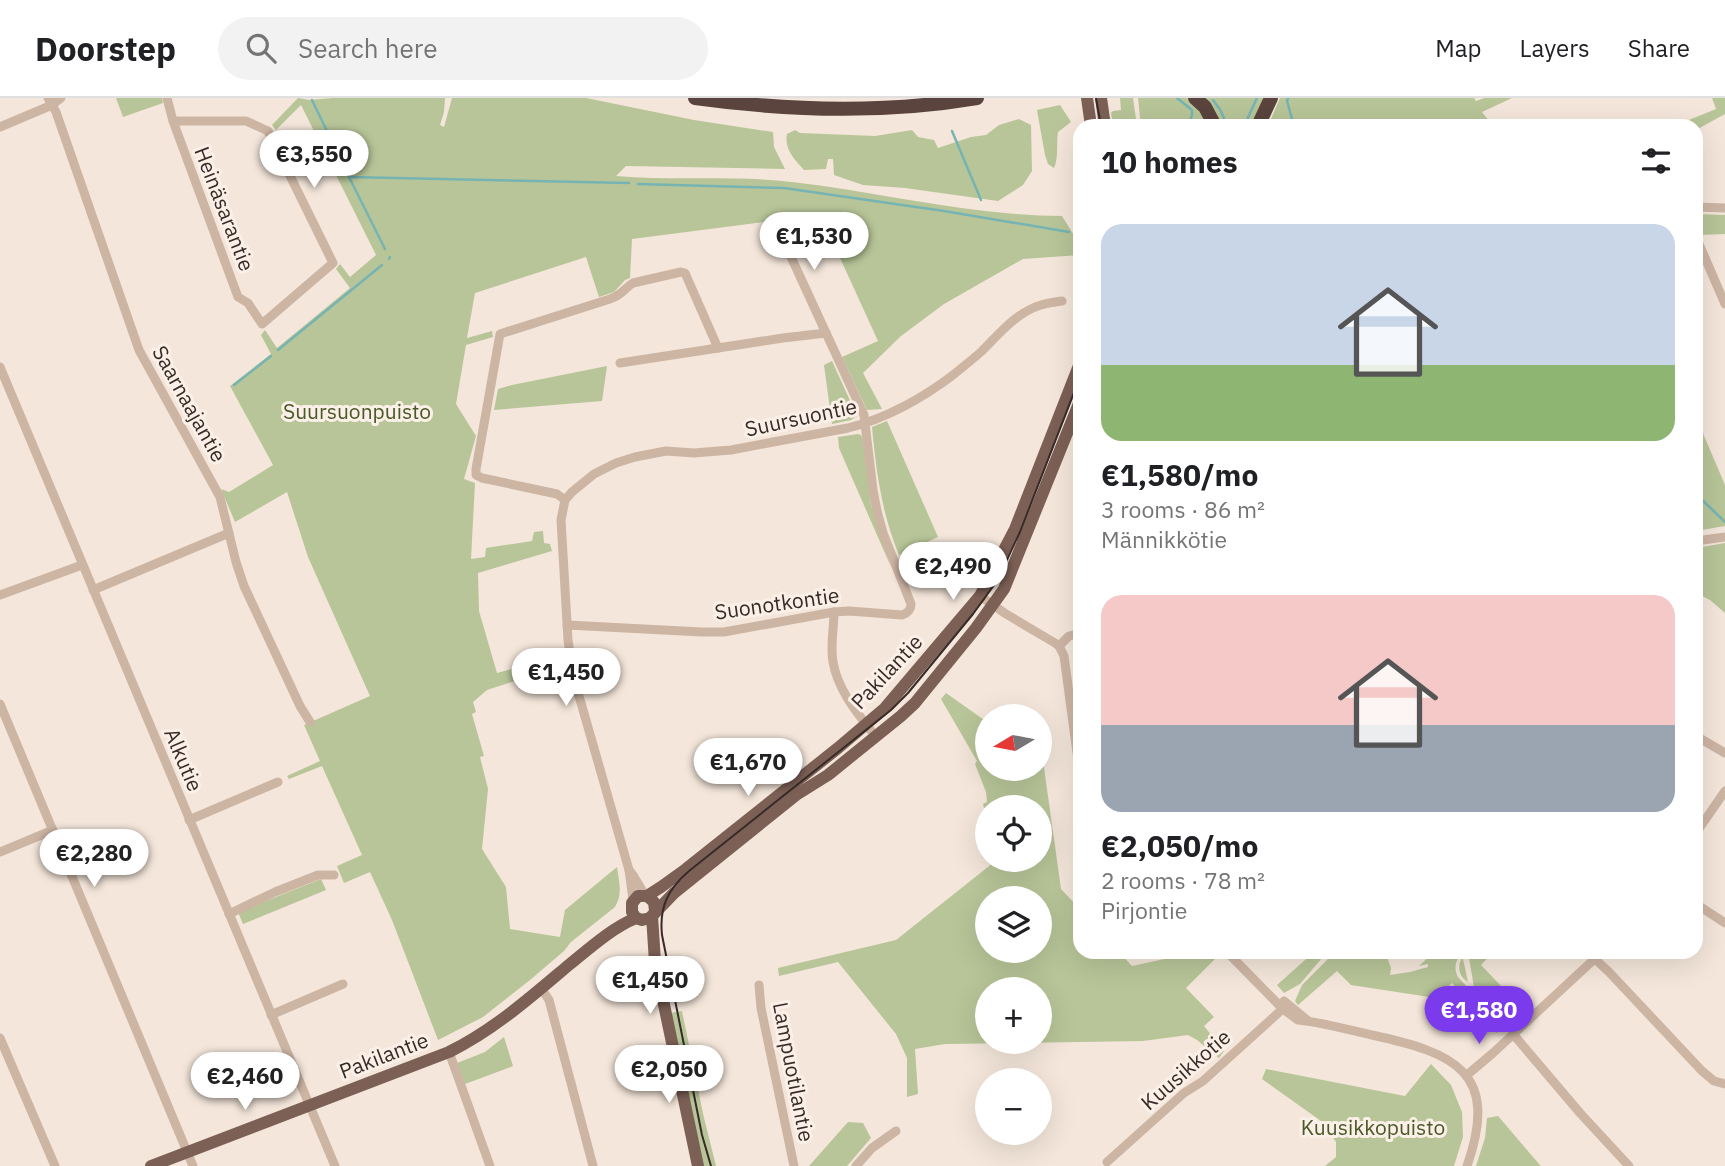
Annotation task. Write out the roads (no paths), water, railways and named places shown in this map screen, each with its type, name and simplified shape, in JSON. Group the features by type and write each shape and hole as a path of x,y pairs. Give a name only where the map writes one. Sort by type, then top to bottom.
{"highway":[{"path":"695,98 831,110 898,107 977,98"},
{"path":"1195,98 1205,107 1211,119"},
{"path":"1261,119 1271,98"}],"main road":[{"path":"1091,119 1092,99"},
{"path":"1092,99 1102,119"},
{"name":"Pakilantie","path":"604,936 610,926 639,898 686,869 866,724 895,697 980,596 1015,529 1073,381"},
{"name":"Pakilantie","path":"151,1166 449,1052 479,1036 604,936 646,916 780,808 876,737 915,703 993,606 1004,589 1073,433"},
{"path":"646,916 631,909 639,898 655,903 646,916 651,954 655,962 698,1166"}],"street":[{"path":"0,127 61,98"},
{"name":"Heinäsarantie","path":"167,98 173,121 238,297 248,303 262,324 333,263 268,131 246,121 173,121"},
{"name":"Saarnaajantie","path":"50,102 56,112 139,350 220,497 244,586 310,722"},
{"path":"1703,207 1725,208"},
{"path":"775,222 864,415 865,423"},
{"path":"1703,253 1725,304"},
{"path":"639,898 577,694 569,656 561,520 565,500 557,494 478,477 476,469 500,334 620,296 627,286 633,283 681,272 685,273 719,348"},
{"name":"Suursuontie","path":"565,500 594,474 635,457 666,452 731,450 865,423 894,411 939,385 1028,310 1062,301"},
{"path":"620,363 826,333"},
{"name":"Alkutie","path":"0,367 335,1166"},
{"name":"Suonotkontie","path":"567,625 724,632 834,612 907,613 911,604 883,533 874,500 865,423"},
{"path":"93,590 229,533"},
{"path":"1703,540 1725,537"},
{"path":"0,595 82,565"},
{"path":"980,596 1059,646 1064,656 1073,713"},
{"path":"834,612 834,666 844,694 876,737"},
{"path":"1059,646 1073,635"},
{"path":"0,704 193,1166"},
{"path":"1703,740 1725,753"},
{"path":"189,820 278,782"},
{"path":"1703,823 1725,791"},
{"path":"0,852 53,830"},
{"path":"229,914 318,875 334,875"},
{"path":"1703,909 1725,923"},
{"path":"1237,959 1285,1006 1307,1020 1421,1047 1460,1067 1472,1086 1478,1115 1477,1130 1466,1166"},
{"path":"1467,1075 1596,959"},
{"path":"1602,959 1702,1071 1714,1081 1725,1084"},
{"path":"271,1015 344,984"},
{"name":"Lampuotilantie","path":"760,985 761,1008 794,1166"},
{"path":"541,988 549,1000 593,1166"},
{"name":"Kuusikkotie","path":"1107,1163 1285,1006"},
{"path":"1513,1034 1629,1166"},
{"path":"0,1038 55,1166"},
{"path":"449,1052 490,1166"},
{"path":"856,1166 872,1148 896,1131"}],"waterway":[{"path":"1177,98 1192,110 1191,119"},
{"path":"1247,119 1257,98"},
{"path":"1288,98 1292,119"},
{"path":"312,100 349,177 629,183"},
{"path":"1213,100 1224,119"},
{"path":"952,131 981,200"},
{"path":"349,177 385,249"},
{"path":"638,184 784,188 1069,232"},
{"path":"278,350 382,265"},
{"path":"234,385 271,356"},
{"path":"1703,501 1725,522"}],"tram line":[{"path":"1096,98 1100,119"},
{"path":"711,1166 702,1135 662,935 666,899 689,871 891,710 973,614 997,581 1020,532 1073,395"}],"park label":[{"name":"Suursuonpuisto","path":"357,412"},
{"name":"Kuusikkopuisto","path":"1373,1128"}]}
